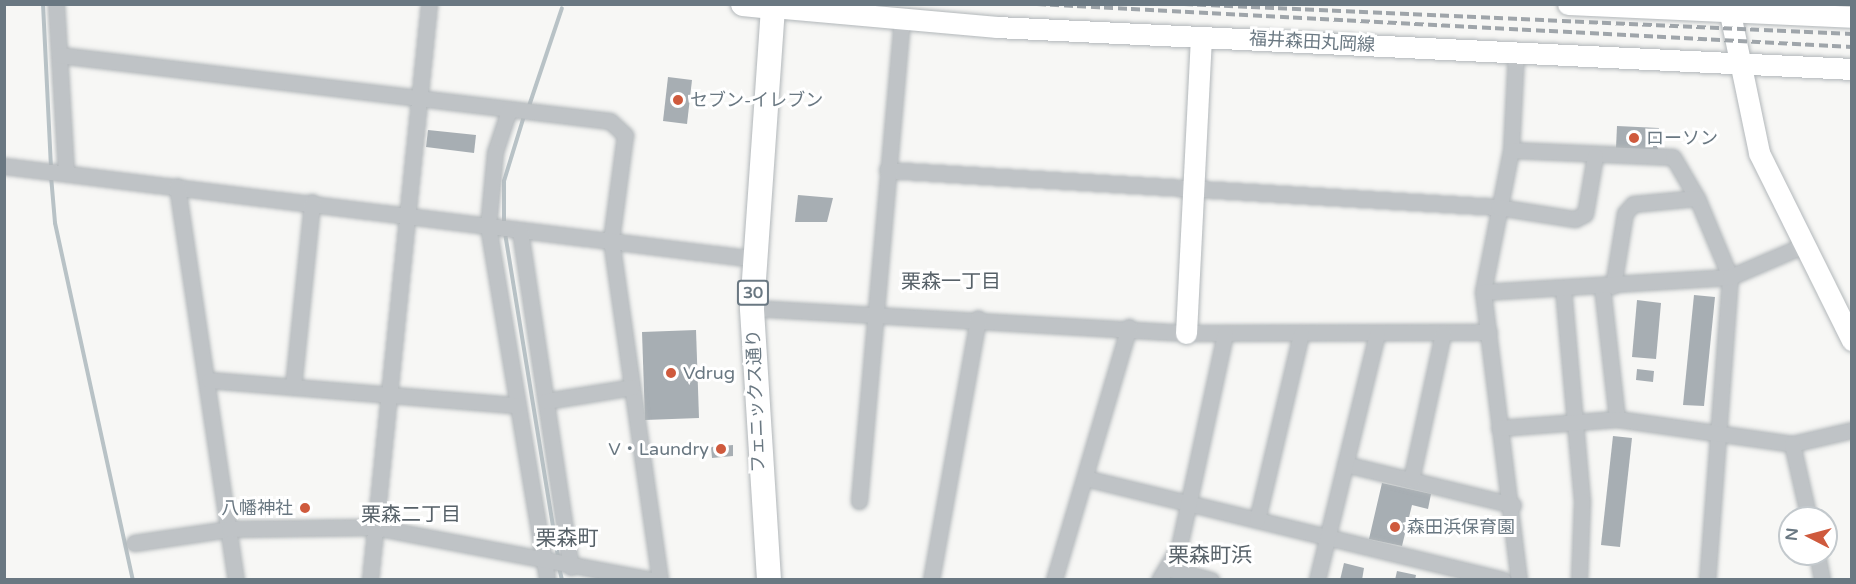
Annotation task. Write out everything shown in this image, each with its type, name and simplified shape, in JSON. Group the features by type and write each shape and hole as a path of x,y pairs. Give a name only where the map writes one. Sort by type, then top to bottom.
{"main road":[{"path":"743,4 773,6"},
{"path":"1568,4 1728,8 1842,17"},
{"name":"福井森田丸岡線","path":"773,6 902,19 1201,37 1848,69"},
{"name":"フェニックス通り","path":"769,579 752,308 773,6"},
{"path":"1728,8 1738,64 1759,153 1807,244 1851,340"},
{"path":"1186,333 1196,186 1201,37"}],"street":[{"path":"56,4 66,172"},
{"path":"370,579 386,394 429,4"},
{"path":"859,501 902,19"},
{"path":"1516,52 1511,150 1483,292 1499,428 1513,505 1519,579"},
{"path":"60,55 610,121 625,135 612,240 660,579"},
{"path":"509,110 495,153 488,226 516,405 546,562 547,579"},
{"path":"1511,150 1595,156 1673,157 1697,198 1730,277 1707,579"},
{"path":"887,170 1196,186 1498,207 1575,219 1585,214 1595,156"},
{"path":"4,166 405,212 520,231 612,240 755,259"},
{"path":"177,186 209,380 236,579"},
{"path":"1617,420 1607,287 1625,213 1633,204 1697,198"},
{"path":"293,387 312,202"},
{"path":"520,231 571,567"},
{"path":"1483,292 1607,287 1730,277 1807,244"},
{"path":"1563,288 1582,501 1579,579"},
{"path":"752,308 876,311 1129,327 1186,333 1489,332"},
{"path":"931,579 978,318"},
{"path":"1054,579 1129,327"},
{"path":"1317,579 1377,333"},
{"path":"1410,480 1443,333"},
{"path":"1211,579 1163,574 1179,547 1225,334"},
{"path":"1257,520 1301,334"},
{"path":"209,380 516,405"},
{"path":"546,401 632,387"},
{"path":"1499,428 1576,419 1617,420 1720,431 1792,444 1851,430"},
{"path":"1792,444 1806,506"},
{"path":"1346,464 1513,505"},
{"path":"1085,478 1503,579"},
{"path":"134,543 229,530 375,527 571,567 651,579"}],"building":[{"path":"668,77 692,80 687,124 663,121"},
{"path":"1617,126 1659,128 1658,150 1616,148"},
{"path":"428,130 476,135 474,153 426,147"},
{"path":"798,195 833,198 827,222 795,222"},
{"path":"1694,295 1715,297 1704,406 1683,405"},
{"path":"1637,300 1661,303 1656,359 1632,357"},
{"path":"696,330 699,418 645,420 642,332"},
{"path":"1637,369 1654,371 1653,382 1636,380"},
{"path":"1613,436 1632,438 1620,547 1601,545"},
{"path":"733,445 733,456 712,458 711,447"},
{"path":"1382,483 1431,494 1428,509 1412,505 1402,546 1369,539"},
{"path":"1344,563 1364,568 1362,580 1340,580"},
{"path":"1397,571 1416,575 1415,580 1395,580"}],"waterway":[{"path":"43,4 51,169"},
{"path":"529,106 562,8"},
{"path":"504,225 504,181 524,116"},
{"path":"51,176 55,223 133,580"},
{"path":"505,233 558,557"},
{"path":"559,567 562,580"}],"railway":[{"path":"1037,4 1852,47"},
{"path":"1184,4 1852,34"}],"place":[{"name":"セブン-イレブン","path":"678,100"},
{"name":"ローソン","path":"1634,138"},
{"name":"Vdrug","path":"671,373"},
{"name":"V・Laundry","path":"721,449"},
{"name":"八幡神社","path":"305,508"},
{"name":"森田浜保育園","path":"1395,527"}],"district":[{"name":"栗森一丁目","path":"951,282"},
{"name":"栗森二丁目","path":"411,515"},
{"name":"栗森町","path":"567,539"},
{"name":"栗森町浜","path":"1210,556"}]}
